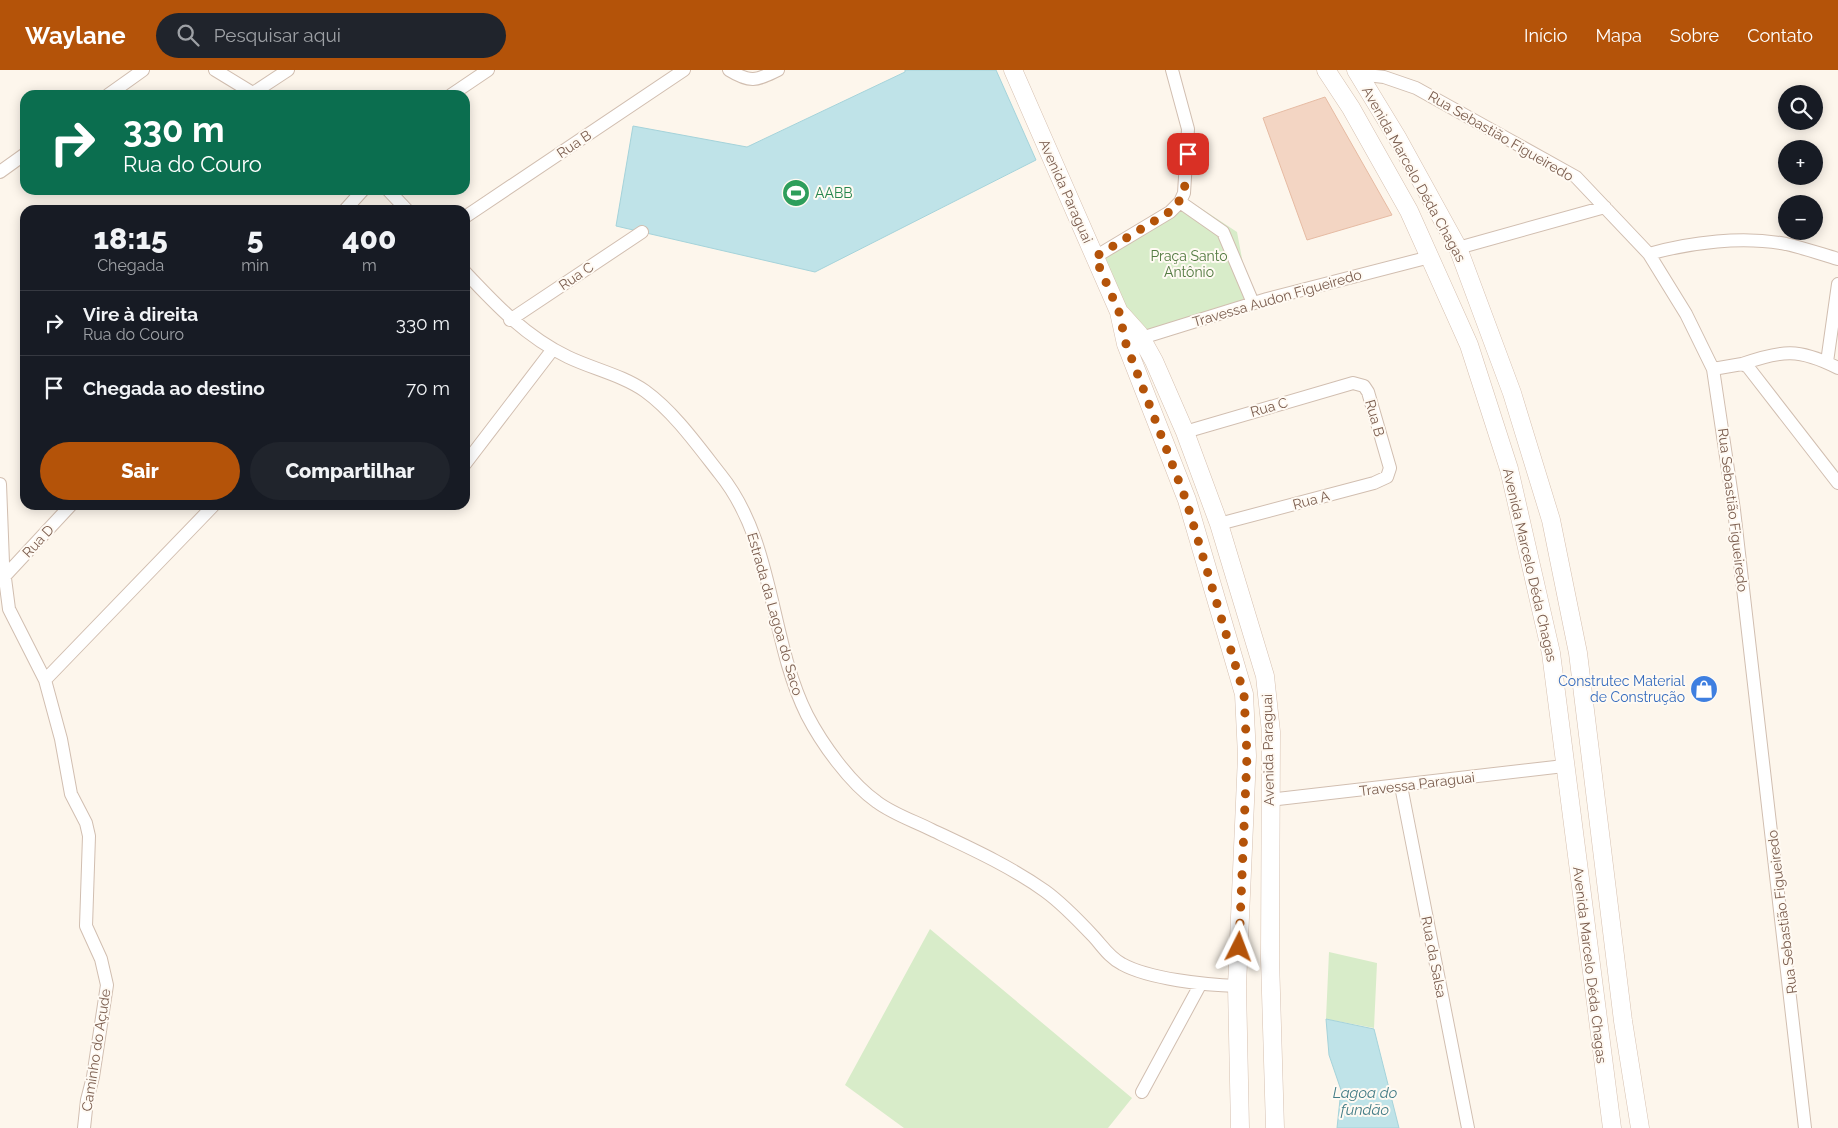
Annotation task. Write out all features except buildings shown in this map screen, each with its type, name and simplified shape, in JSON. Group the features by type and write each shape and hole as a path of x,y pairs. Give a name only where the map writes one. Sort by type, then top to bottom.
{"main road":[{"name":"Avenida Paraguai","path":"1013,70 1133,341 1186,500 1244,694 1247,756 1237,986 1240,1128"},
{"name":"Avenida Marcelo Déda Chagas","path":"1326,70 1397,189 1430,257 1469,345 1509,469 1551,653 1612,1128"},
{"name":"Avenida Marcelo Déda Chagas","path":"1357,72 1398,139 1458,248 1492,336 1538,474 1566,588 1578,652 1623,1021 1640,1128"},
{"path":"1458,321 1483,312"},
{"path":"1469,345 1492,336"},
{"name":"Avenida Paraguai","path":"1133,341 1164,382 1185,432 1219,524 1265,676 1270,732 1270,959 1275,1128"},
{"path":"1572,828 1598,824"},
{"path":"1576,859 1603,856"}],"street":[{"path":"115,90 143,70"},
{"path":"215,70 248,90"},
{"path":"260,90 288,70"},
{"path":"458,90 488,70"},
{"name":"Rua B","path":"470,214 684,70"},
{"path":"729,70 742,78 753,80 778,70"},
{"path":"1095,257 1170,212 1180,202 1184,188 1188,130 1172,70"},
{"name":"Rua Sebastião Figueiredo","path":"1357,72 1397,81 1432,96 1567,171 1605,207 1649,254 1686,314 1713,369 1734,510 1805,1128"},
{"path":"0,172 20,158"},
{"path":"350,205 358,195"},
{"path":"393,195 402,205"},
{"path":"1180,202 1223,232 1253,303"},
{"path":"1458,248 1605,207"},
{"name":"Rua C","path":"510,320 642,232"},
{"path":"1649,254 1702,244 1761,241 1787,244 1838,260"},
{"name":"Travessa Audon Figueiredo","path":"1133,341 1253,303 1430,257"},
{"name":"Estrada da Lagoa do Saco","path":"470,277 510,320 553,349 627,381 646,392 676,422 722,476 739,500 754,538 797,693 808,717 826,746 874,800 888,809 1003,865 1034,883 1061,903 1108,954 1122,964 1139,971 1200,985 1237,986"},
{"path":"1713,369 1742,364 1759,357 1784,352 1810,355 1832,365 1838,284"},
{"path":"470,457 553,349"},
{"path":"1742,364 1752,370 1838,483"},
{"name":"Rua B","path":"1353,383 1367,388 1388,463"},
{"name":"Rua C","path":"1185,432 1353,383"},
{"name":"Rua A","path":"1219,524 1374,483 1389,474 1388,463"},
{"name":"Caminho do Açude","path":"0,484 4,577 9,609 45,680 61,739 71,794 88,829 90,846 86,926 101,959 107,985 84,1128"},
{"name":"Rua D","path":"4,577 66,510"},
{"path":"45,680 209,510"},
{"name":"Travessa Paraguai","path":"1270,800 1564,766"},
{"name":"Rua da Salsa","path":"1400,786 1468,1128"},
{"path":"1142,1092 1200,985"}],"green space":[{"name":"Praça Santo Antônio","path":"1190,201 1237,232 1250,301 1141,334 1097,259"},
{"path":"930,929 1132,1098 1108,1128 904,1128 845,1085"},
{"path":"1329,952 1377,963 1374,1028 1326,1019"}],"water":[{"name":"AABB","path":"905,70 996,70 1036,160 815,272 616,226 633,126 747,147 905,72"},
{"name":"Lagoa do fundão","path":"1326,1019 1374,1029 1399,1128 1337,1128 1341,1090 1329,1055"}],"place":[{"name":"AABB","path":"796,193"},
{"name":"Construtec Material de Construção","path":"1704,689"}],"route":[{"path":"1188,154 1184,193 1174,209 1095,257 1119,312 1126,344 1199,538 1230,640 1244,694 1247,756 1239,947"}]}
